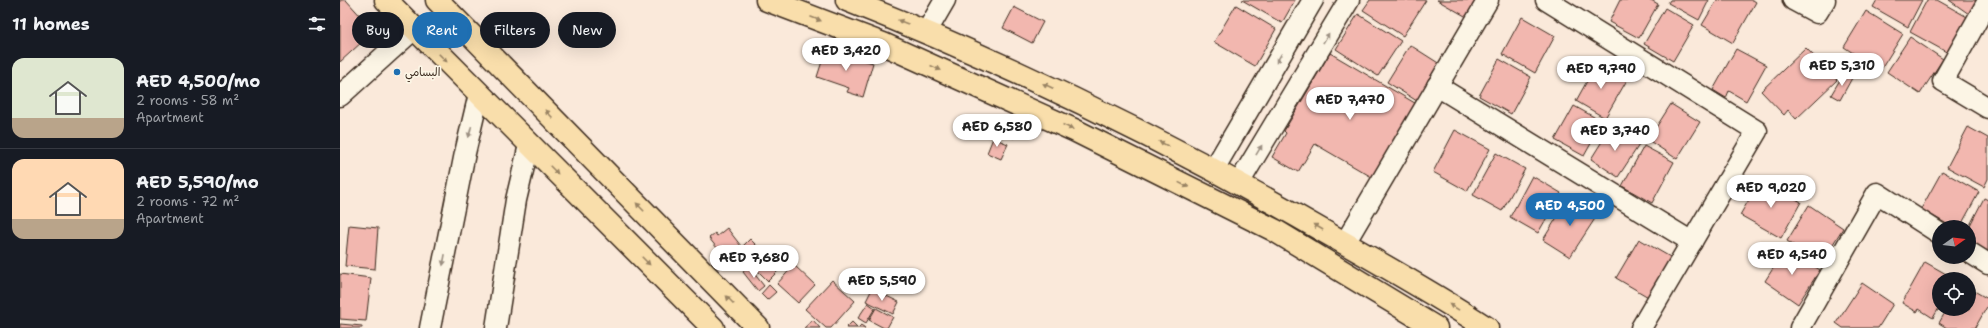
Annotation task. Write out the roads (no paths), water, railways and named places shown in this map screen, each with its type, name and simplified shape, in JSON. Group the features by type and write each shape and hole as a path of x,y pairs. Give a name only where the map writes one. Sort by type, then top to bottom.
{"main road":[{"path":"386,0 412,27"},
{"path":"437,0 758,328"},
{"path":"767,0 883,44 1074,130 1274,230 1436,328"},
{"path":"847,0 927,32 1096,108 1214,169 1285,208 1487,328"},
{"path":"433,48 713,328"}],"street":[{"path":"927,32 945,0"},
{"path":"1214,169 1313,0"},
{"path":"1239,183 1349,0"},
{"path":"1345,243 1488,0"},
{"path":"1546,0 1757,131 1641,328"},
{"path":"1792,0 1817,13 1825,0"},
{"path":"1988,1 1943,81 1988,108"},
{"path":"340,96 412,31"},
{"path":"1437,86 1692,242"},
{"path":"430,328 465,153 479,94"},
{"path":"496,328 516,200 529,145"},
{"path":"1807,326 1877,193 1932,228"},
{"path":"1976,256 1988,264"}],"place":[{"name":"البسامي","path":"397,72"}]}
